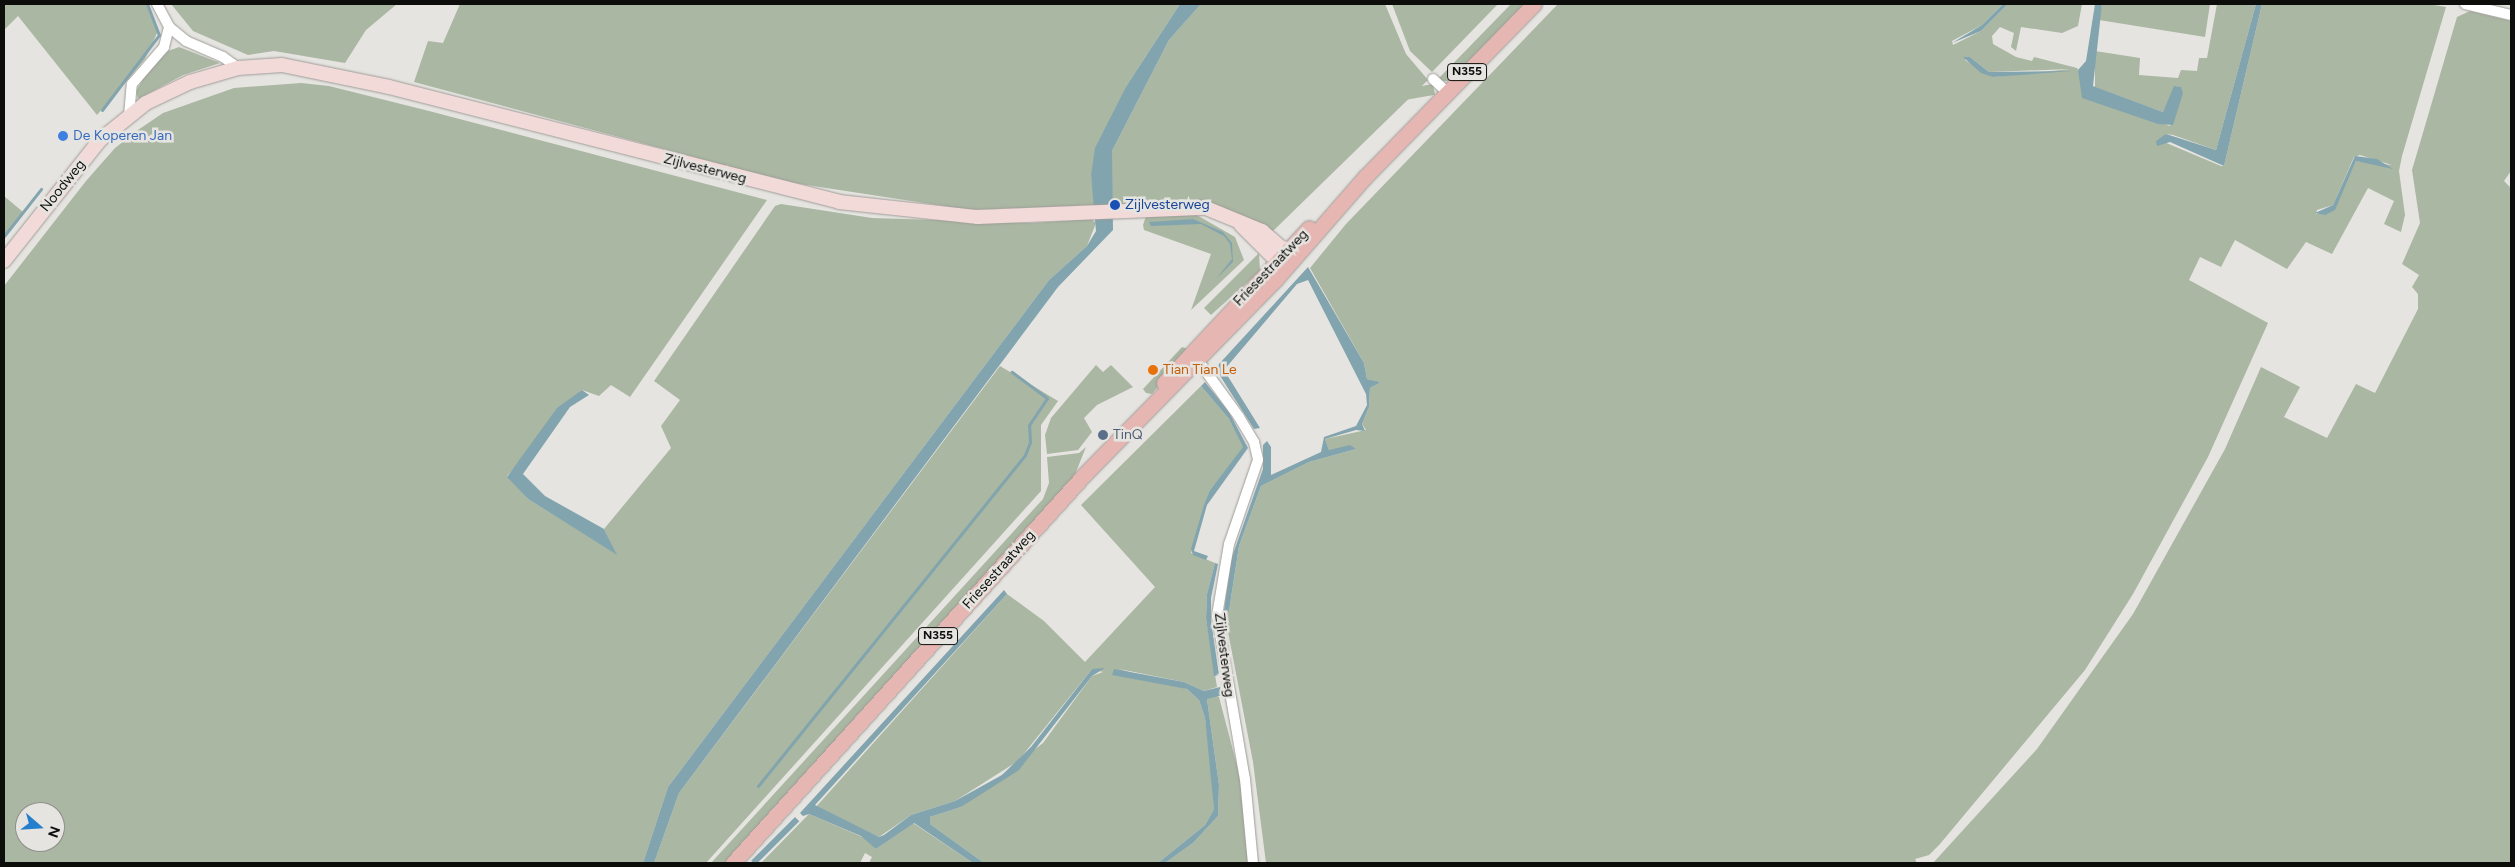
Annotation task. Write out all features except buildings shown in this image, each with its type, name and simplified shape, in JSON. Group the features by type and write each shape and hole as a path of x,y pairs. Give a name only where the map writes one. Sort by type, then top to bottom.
{"main road":[{"name":"Friesestraatweg","path":"733,863 1284,259 1534,4"},
{"name":"Zijlvesterweg","path":"129,116 146,103 190,82 238,68 282,65 389,87 839,202 978,217 1198,207 1237,220 1262,231 1284,259"},
{"name":"Noodweg","path":"4,261 100,140 129,116"}],"street":[{"path":"157,4 169,26 186,41 223,57 238,68"},
{"path":"2465,4 2511,15"},
{"path":"129,116 132,84 164,47 169,26"},
{"path":"164,47 186,41"},
{"path":"1433,79 1447,92"},
{"name":"Zijlvesterweg","path":"1194,356 1239,417 1254,442 1258,460 1229,544 1217,616 1245,779 1254,863"}],"green space":[{"path":"4,4 146,4 158,31 145,59 97,115 18,16 4,30"},
{"path":"171,4 397,4 366,30 345,63 274,51 248,55 193,31"},
{"path":"460,4 1180,4 1127,85 1091,175 1095,205 970,210 787,182 414,82 428,41 443,43"},
{"path":"1201,4 1385,4 1406,54 1428,80 1273,231 1209,203 1111,204 1112,151 1169,40"},
{"path":"1392,4 1498,4 1432,72 1410,51"},
{"path":"1511,4 1525,4 1450,81 1443,81 1439,78"},
{"path":"1558,4 2003,4 1982,25 1952,41 1953,45 1981,31 2008,4 2082,4 2078,26 2062,33 2021,27 2016,51 2011,47 2014,33 2000,27 1992,36 1993,44 2016,57 2032,61 2034,57 2077,68 2094,100 2170,126 2178,86 2163,112 2095,87 2095,51 2140,58 2139,75 2178,78 2181,70 2197,71 2199,58 2207,58 2217,4 2256,4 2216,150 2173,135 2166,134 2164,142 2221,166 2224,166 2262,4 2428,4 2446,7 2399,171 2405,215 2401,232 2384,224 2394,201 2368,188 2332,254 2306,242 2287,269 2235,240 2221,267 2200,257 2189,280 2268,323 2208,457 2133,594 2085,670 1940,844 1929,855 1915,859 1917,863 1266,863 1253,762 1224,611 1229,611 1239,546 1261,486 1309,462 1356,449 1329,450 1325,439 1366,430 1362,424 1369,407 1370,388 1381,382 1367,379 1364,363 1310,268 1346,224","holes":["1970,57 1989,72 2071,69 1993,77 1965,60","2360,155 2392,165 2356,161 2334,210 2316,214 2317,210 2333,205 2354,157"]},
{"path":"2102,4 2210,4 2205,37 2099,20"},
{"path":"2470,11 2511,21 2511,171 2504,181 2511,188 2511,863 1933,863 2037,749 2133,614 2225,449 2261,367 2300,387 2284,417 2327,438 2356,384 2375,393 2418,309 2418,294 2412,287 2419,275 2402,264 2420,223 2412,170 2457,17"},
{"path":"179,47 220,63 183,75 138,99 136,91 145,76 168,51"},
{"path":"301,83 329,86 767,200 630,397 611,385 599,396 582,390 507,476 528,499 616,554 604,529 671,448 661,426 680,400 654,381 775,206 781,204 872,218 1032,223 1091,219 1096,223 1087,246 1049,280 668,787 643,863 4,863 4,286 86,181 115,148 163,113 234,88"},
{"path":"1433,84 1435,95 1248,128 1246,117"},
{"path":"4,196 23,212 4,237"},
{"path":"1195,214 1235,237 1244,260 1191,310 1211,254 1144,230 1143,225 1146,216"},
{"path":"1259,253 1260,271 1211,315 1204,308"},
{"path":"1182,347 1188,349 1152,394 1146,393 1143,389"},
{"path":"1096,365 1103,372 1111,365 1133,387 1097,405 1084,418 1092,432 1078,450 1047,454 1045,435 1051,418"},
{"path":"1000,366 1058,401 1041,425 1041,491 706,863 654,863 679,793"},
{"path":"1201,386 1229,419 1244,447 1210,490 1191,553 1215,563 1207,594 1206,618 1217,687 1204,691 1184,682 1119,669 1187,689 1199,700 1205,718 1213,784 1214,809 1205,825 1158,863 984,863 930,824 930,817 961,807 1043,743 1092,676 1103,672 1092,669 1018,761 955,801 911,815 879,837 815,808 1007,594 1044,621 1085,662 1155,587 1081,505"},
{"path":"1086,447 1072,482 725,863 711,863 1043,499 1049,483 1047,457 1079,453"},
{"path":"1215,695 1219,697 1240,777 1249,863 1165,863 1193,843 1218,816 1219,785 1207,699"},
{"path":"809,814 867,839 876,849 913,823 973,863 869,863 872,857 865,853 860,863 761,863"}],"water":[{"path":"1180,4 1201,4 1169,40 1112,151 1113,230 1058,287 679,793 654,863 643,863 668,787 1049,280 1087,246 1096,231 1091,175 1095,148 1127,85"},
{"path":"2003,4 2008,4 1981,31 1952,43 1982,25"},
{"path":"2095,4 2102,4 2093,86 2163,112 2174,86 2181,87 2183,93 2173,125 2158,124 2082,98 2078,70 2086,61"},
{"path":"2256,4 2262,4 2224,166 2170,142 2157,146 2156,141 2166,134 2216,150"},
{"path":"1963,57 1970,57 1989,72 2072,71 1993,77 1981,73"},
{"path":"2355,156 2377,159 2393,169 2356,161 2335,210 2325,215 2315,213 2333,205"},
{"path":"1193,219 1223,232 1232,243 1233,262 1216,279 1232,259 1230,244 1224,236 1201,224 1151,226 1149,222"},
{"path":"1308,267 1364,363 1367,379 1381,382 1370,388 1369,407 1362,424 1365,431 1356,430 1325,439 1329,450 1350,445 1356,449 1309,462 1261,486 1239,546 1229,611 1224,611 1231,560 1263,469 1263,445 1267,441 1271,447 1271,475 1321,452 1324,437 1356,426 1367,405 1366,394 1308,280 1297,284 1224,370 1260,428 1254,429 1217,371 1219,364"},
{"path":"1205,382 1229,412 1248,448 1207,505 1194,551 1208,556 1206,560 1193,555 1191,549 1204,505 1210,490 1243,447 1229,419 1201,386"},
{"path":"582,390 589,395 570,407 523,474 545,496 604,529 617,555 528,499 507,477 557,408"},
{"path":"1215,563 1218,564 1211,598 1211,621 1219,675 1214,676 1206,618 1207,594"},
{"path":"1004,590 1007,594 815,805 879,837 884,835 911,815 955,801 1002,775 1031,747 1092,669 1105,668 1092,676 1019,770 961,807 930,817 930,824 984,863 973,863 914,823 876,849 861,836 809,814 803,816 800,813"},
{"path":"1114,669 1184,682 1204,691 1220,687 1223,695 1207,699 1219,785 1218,816 1193,843 1165,863 1158,863 1205,825 1214,809 1205,718 1199,700 1187,689 1112,675"},
{"path":"795,817 799,821 757,863 751,861"}],"waterway":[{"path":"102,110 159,35 147,4"},
{"path":"4,236 41,189"},
{"path":"758,786 1025,455 1030,442 1029,425 1047,398 1012,372"}],"place":[{"name":"De Koperen Jan","path":"63,136"},
{"name":"Zijlvesterweg","path":"1115,205"},
{"name":"Tian Tian Le","path":"1153,370"},
{"name":"TinQ","path":"1103,435"}]}
